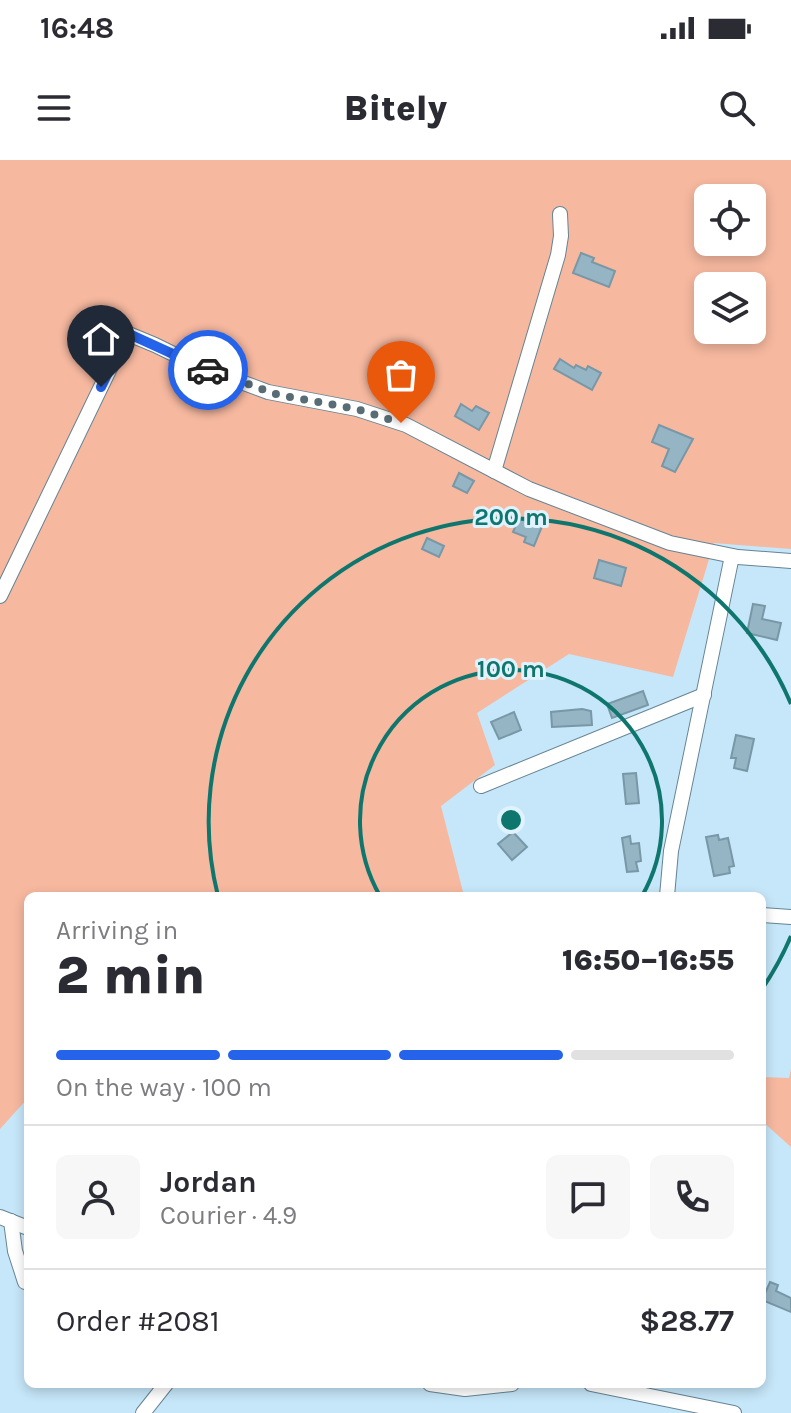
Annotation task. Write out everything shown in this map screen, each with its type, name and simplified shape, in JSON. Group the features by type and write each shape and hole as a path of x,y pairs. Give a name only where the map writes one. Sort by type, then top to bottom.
{"street":[{"path":"494,471 558,255 560,214"},
{"path":"90,318 198,366 268,392 357,409 406,425 548,498 670,543 732,556 791,561"},
{"path":"0,596 127,333"},
{"path":"667,892 671,851 732,556"},
{"path":"481,786 704,695"},
{"path":"766,915 791,917"},
{"path":"5,1219 24,1226"},
{"path":"5,1219 24,1279"},
{"path":"143,1413 163,1388"},
{"path":"611,1388 734,1413"}],"shaded area":[{"path":"0,160 791,160 791,549 714,543 673,677 569,654 477,713 495,765 441,806 463,892 24,892 24,1102 0,1129"},
{"path":"791,1069 791,1147 766,1125 766,1077 789,1078"}],"building":[{"path":"581,253 594,258 592,262 615,271 609,287 573,273"},
{"path":"560,359 574,368 576,365 586,370 588,366 601,373 592,390 554,369"},
{"path":"461,404 472,411 476,406 489,413 479,430 455,416"},
{"path":"659,425 693,439 675,472 662,466 669,449 652,442"},
{"path":"459,473 474,481 467,493 453,486"},
{"path":"519,518 543,524 534,546 524,542 526,537 513,532"},
{"path":"427,538 444,546 439,557 422,549"},
{"path":"599,560 626,568 621,586 594,578"},
{"path":"753,604 765,606 762,619 781,623 777,640 747,633"},
{"path":"643,691 648,705 612,718 607,704"},
{"path":"591,711 592,725 552,727 551,712"},
{"path":"514,712 521,730 499,739 491,722"},
{"path":"736,735 754,739 747,771 734,768 736,758 731,758"},
{"path":"636,773 639,803 626,804 623,774"},
{"path":"513,832 527,847 512,860 498,844"},
{"path":"718,835 719,840 728,838 734,866 729,867 730,873 714,876 706,837"},
{"path":"630,836 631,844 639,843 641,861 636,862 638,871 627,872 622,838"},
{"path":"770,1282 778,1285 776,1291 791,1298 791,1312 766,1302"}],"way so far":[{"path":"208,370 268,392 357,409 401,423"}],"route":[{"path":"101,387 127,333 208,370"}]}
